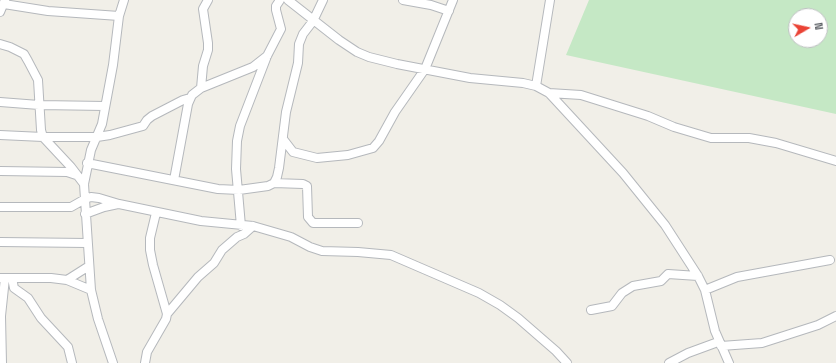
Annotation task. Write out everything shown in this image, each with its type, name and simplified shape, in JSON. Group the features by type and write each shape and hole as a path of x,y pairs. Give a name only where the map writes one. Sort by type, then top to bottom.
{"street":[{"path":"113,363 98,319 91,290 84,184 91,150 102,124 113,65 119,16 124,0"},
{"path":"201,88 203,66 208,50 203,8 208,0"},
{"path":"241,226 236,169 237,141 240,126 267,56 281,29 276,10 276,6 280,0"},
{"path":"288,0 313,21 357,52 383,60 482,80 511,81 536,86 549,94 586,132 646,200 665,225 698,276 705,290 714,331 729,363"},
{"path":"274,184 277,178 286,112 298,63 299,44 303,34 313,21 323,0"},
{"path":"403,0 431,5 448,11"},
{"path":"283,139 293,152 317,158 348,155 373,148 380,141 395,112 425,69 453,0"},
{"path":"536,86 550,0"},
{"path":"0,12 4,2 48,11 119,16"},
{"path":"0,44 24,54 38,80 41,130 43,137 84,184"},
{"path":"174,180 190,98 201,88 253,67 267,56"},
{"path":"549,94 581,95 711,138 749,138 776,143 836,161"},
{"path":"0,135 97,138 143,126 152,116 190,98"},
{"path":"0,102 39,105 105,106"},
{"path":"88,163 218,189 239,190 274,184 303,184 307,186 308,217 313,223 358,223"},
{"path":"0,172 68,172 78,176"},
{"path":"0,206 71,206 91,197 99,198 119,204 200,222 253,226 291,236 310,247 322,251 391,255 479,293 518,318 556,350 567,363"},
{"path":"85,215 100,208 119,204"},
{"path":"71,206 85,215"},
{"path":"145,363 147,352 166,320 167,314 150,250 150,238 156,212"},
{"path":"167,314 198,277 214,263 222,250 253,226"},
{"path":"0,242 87,243"},
{"path":"705,290 737,277 830,260"},
{"path":"67,280 89,266"},
{"path":"591,310 612,306 622,293 632,286 660,280 668,274 698,276"},
{"path":"6,278 51,278 67,280 91,290"},
{"path":"2,363 1,316 6,278"},
{"path":"6,278 14,288 28,298 41,318 68,347 72,363"},
{"path":"669,363 688,353 720,344 762,343 818,325 836,316"}],"green space":[{"path":"589,0 836,0 836,114 566,55"}]}
